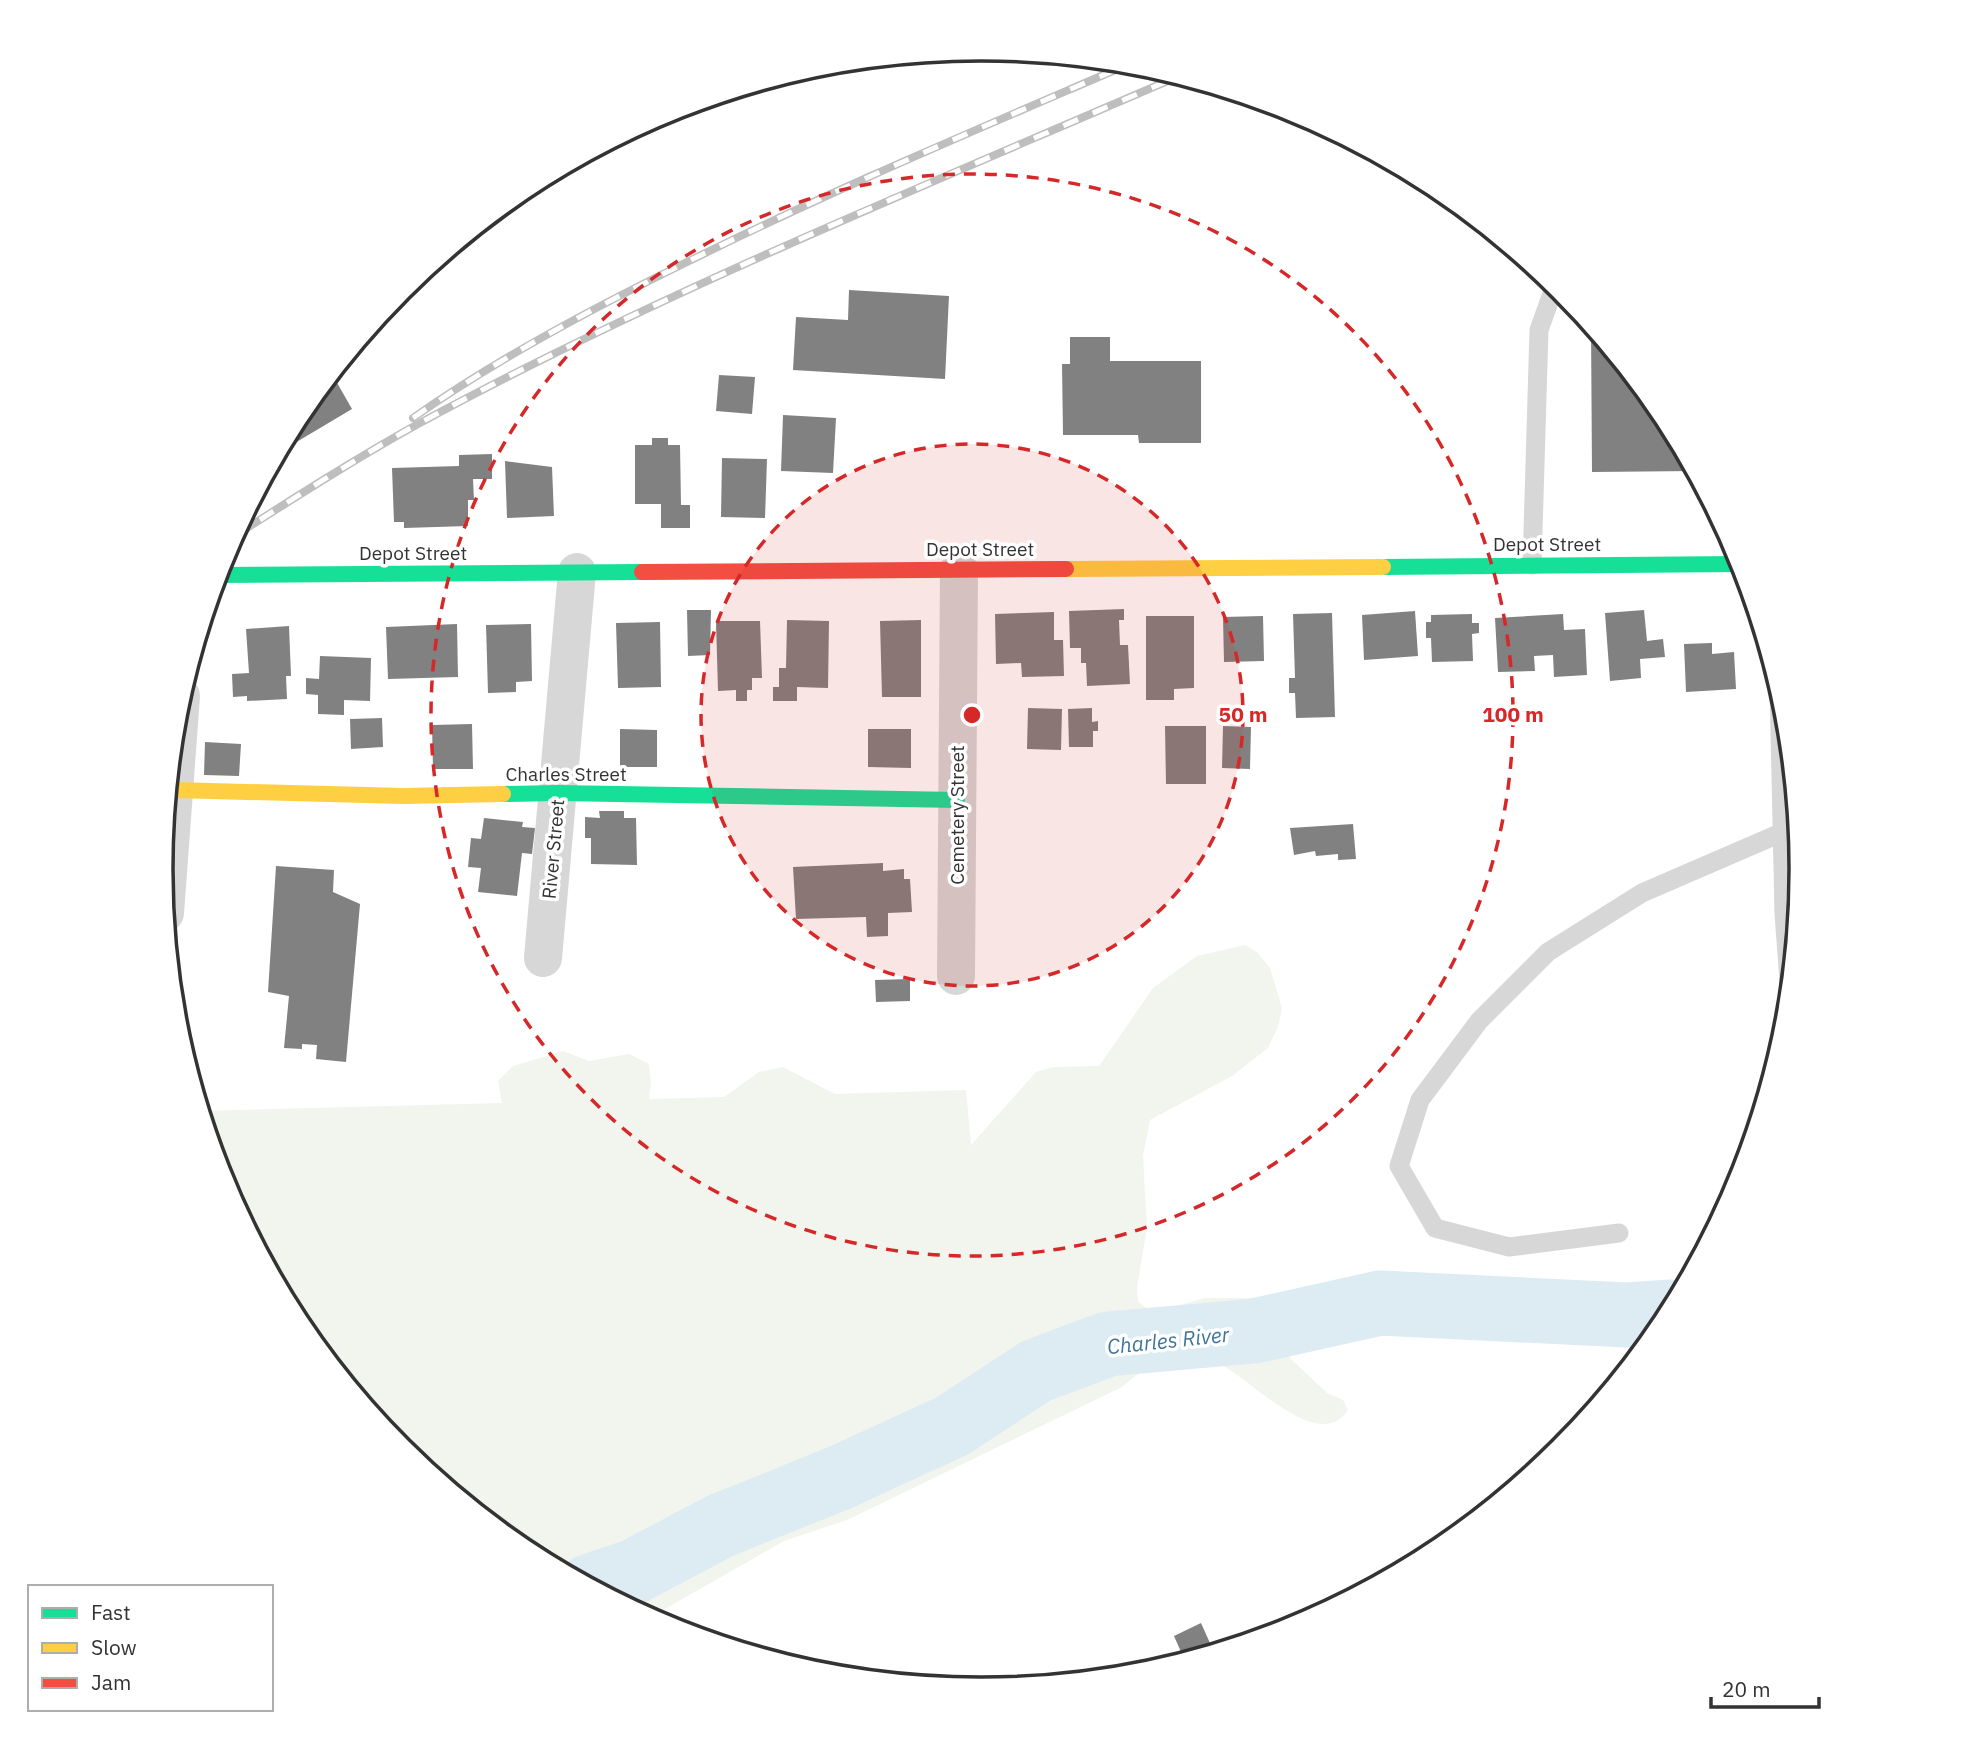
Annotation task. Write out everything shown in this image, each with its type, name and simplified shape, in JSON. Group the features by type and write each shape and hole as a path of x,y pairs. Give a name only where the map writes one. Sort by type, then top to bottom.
{"main road":[{"name":"Depot Street","path":"229,575 1730,564"},
{"name":"Charles Street","path":"178,790 404,796 558,793 957,800"}],"street":[{"name":"Cemetery Street","path":"956,976 959,570"},
{"name":"River Street","path":"543,958 577,572"}],"lane":[{"path":"1532,565 1539,330 1551,296"},
{"path":"1781,751 1786,942"},
{"path":"1619,1233 1508,1247 1435,1228 1399,1166 1420,1100 1479,1021 1548,952 1642,893 1783,832"}],"shaded area":[{"path":"1245,945 1257,952 1270,968 1282,1008 1278,1027 1268,1048 1232,1076 1150,1120 1143,1155 1147,1228 1137,1287 1138,1301 1148,1310 1164,1310 1204,1298 1262,1298 1273,1305 1282,1323 1291,1359 1327,1393 1343,1400 1348,1410 1334,1422 1317,1423 1298,1417 1279,1406 1223,1366 1209,1360 1164,1359 1120,1388 847,1520 784,1541 661,1611 577,1569 532,1542 489,1511 410,1441 374,1402 340,1362 309,1319 282,1274 235,1179 211,1111 502,1103 498,1081 513,1066 563,1051 589,1061 629,1054 649,1064 649,1099 724,1097 759,1072 783,1067 835,1094 966,1090 971,1145 1036,1072 1053,1067 1099,1066 1153,988 1197,956"}],"building":[{"path":"849,290 949,296 945,379 793,370 796,317 848,320"},
{"path":"1070,337 1110,337 1110,361 1201,361 1201,443 1139,443 1138,435 1063,435 1062,364 1070,364"},
{"path":"1591,339 1654,420 1684,471 1592,472"},
{"path":"719,375 755,377 752,414 716,411"},
{"path":"336,382 352,409 295,443"},
{"path":"783,415 836,418 833,473 781,471"},
{"path":"652,438 668,438 668,445 680,445 681,505 690,505 690,528 661,528 661,504 635,504 635,445 652,445"},
{"path":"492,454 492,479 473,479 474,500 468,500 468,526 404,528 404,522 394,522 392,468 459,466 459,455"},
{"path":"722,458 767,459 765,518 721,517"},
{"path":"505,461 552,467 554,516 507,518"},
{"path":"1124,609 1124,620 1119,620 1120,645 1128,645 1130,684 1087,686 1086,663 1081,663 1081,648 1070,648 1069,611"},
{"path":"687,610 711,610 710,655 688,656"},
{"path":"1644,610 1647,641 1663,639 1665,657 1640,659 1641,678 1610,681 1605,613"},
{"path":"1415,611 1418,656 1364,660 1362,615"},
{"path":"1054,612 1054,640 1063,640 1064,676 1022,677 1021,663 996,664 995,614"},
{"path":"1332,613 1335,717 1296,718 1295,693 1289,693 1289,678 1295,678 1293,614"},
{"path":"1472,614 1472,623 1479,623 1479,633 1472,634 1473,661 1432,662 1431,638 1426,638 1426,622 1431,622 1431,615"},
{"path":"1563,614 1564,630 1585,629 1587,675 1554,677 1553,655 1534,656 1535,671 1498,672 1495,618"},
{"path":"1146,616 1194,616 1194,688 1174,689 1174,700 1146,700"},
{"path":"1263,616 1264,661 1224,662 1223,617"},
{"path":"787,620 829,621 828,688 797,687 797,701 773,701 773,687 779,687 779,668 786,668"},
{"path":"921,620 921,697 882,697 880,621"},
{"path":"716,621 760,621 762,678 752,678 752,690 747,690 747,701 736,701 736,690 718,691"},
{"path":"660,622 661,687 618,688 616,623"},
{"path":"457,624 458,677 388,679 386,627"},
{"path":"531,624 532,681 516,682 516,692 488,693 486,625"},
{"path":"289,626 291,676 286,676 287,699 247,701 247,696 233,697 232,674 249,673 246,629"},
{"path":"1712,643 1712,654 1734,652 1736,689 1686,692 1684,644"},
{"path":"320,656 371,658 370,701 344,700 344,715 318,714 318,695 306,694 306,678 319,679"},
{"path":"1028,708 1062,709 1061,750 1027,749"},
{"path":"1092,708 1092,722 1098,721 1098,731 1093,731 1093,747 1069,747 1068,709"},
{"path":"382,718 383,747 351,749 350,719"},
{"path":"472,724 473,769 433,769 432,725"},
{"path":"1165,726 1206,726 1206,784 1166,784"},
{"path":"1223,726 1251,727 1250,769 1222,768"},
{"path":"620,729 657,730 657,767 620,767"},
{"path":"868,729 911,729 911,768 868,767"},
{"path":"205,742 241,744 239,776 204,775"},
{"path":"599,811 624,811 624,818 636,818 637,865 591,864 591,838 585,838 585,817 600,818"},
{"path":"484,818 523,822 522,827 535,828 532,854 522,853 517,896 478,892 481,868 468,867 471,838 481,839"},
{"path":"1353,824 1356,859 1338,860 1338,854 1316,856 1315,851 1294,855 1290,828"},
{"path":"883,863 883,871 904,869 904,879 910,879 912,912 888,913 888,936 867,937 866,917 796,919 793,867"},
{"path":"276,866 334,870 333,892 360,904 346,1062 316,1059 317,1045 302,1044 302,1049 284,1048 289,996 268,992"},
{"path":"910,979 910,1001 876,1002 875,980"},
{"path":"1201,1623 1210,1644 1181,1652 1174,1636"}],"waterway":[{"name":"Charles River","path":"602,1582 635,1571 720,1526 839,1478 952,1426 1036,1371 1108,1344 1254,1331 1380,1303 1627,1315 1658,1313"}],"railway":[{"path":"413,418 476,376 541,338 675,268 843,188 1110,72"},
{"path":"251,526 418,424 604,329 794,242 1163,83"}],"traffic: fast":[{"path":"1383,567 1730,564"},
{"path":"229,575 642,572"},
{"path":"503,794 957,800"}],"traffic: slow":[{"path":"1066,569 1383,567"},
{"path":"178,790 403,796 503,794"}],"traffic: jam":[{"path":"642,572 1066,569"}]}
